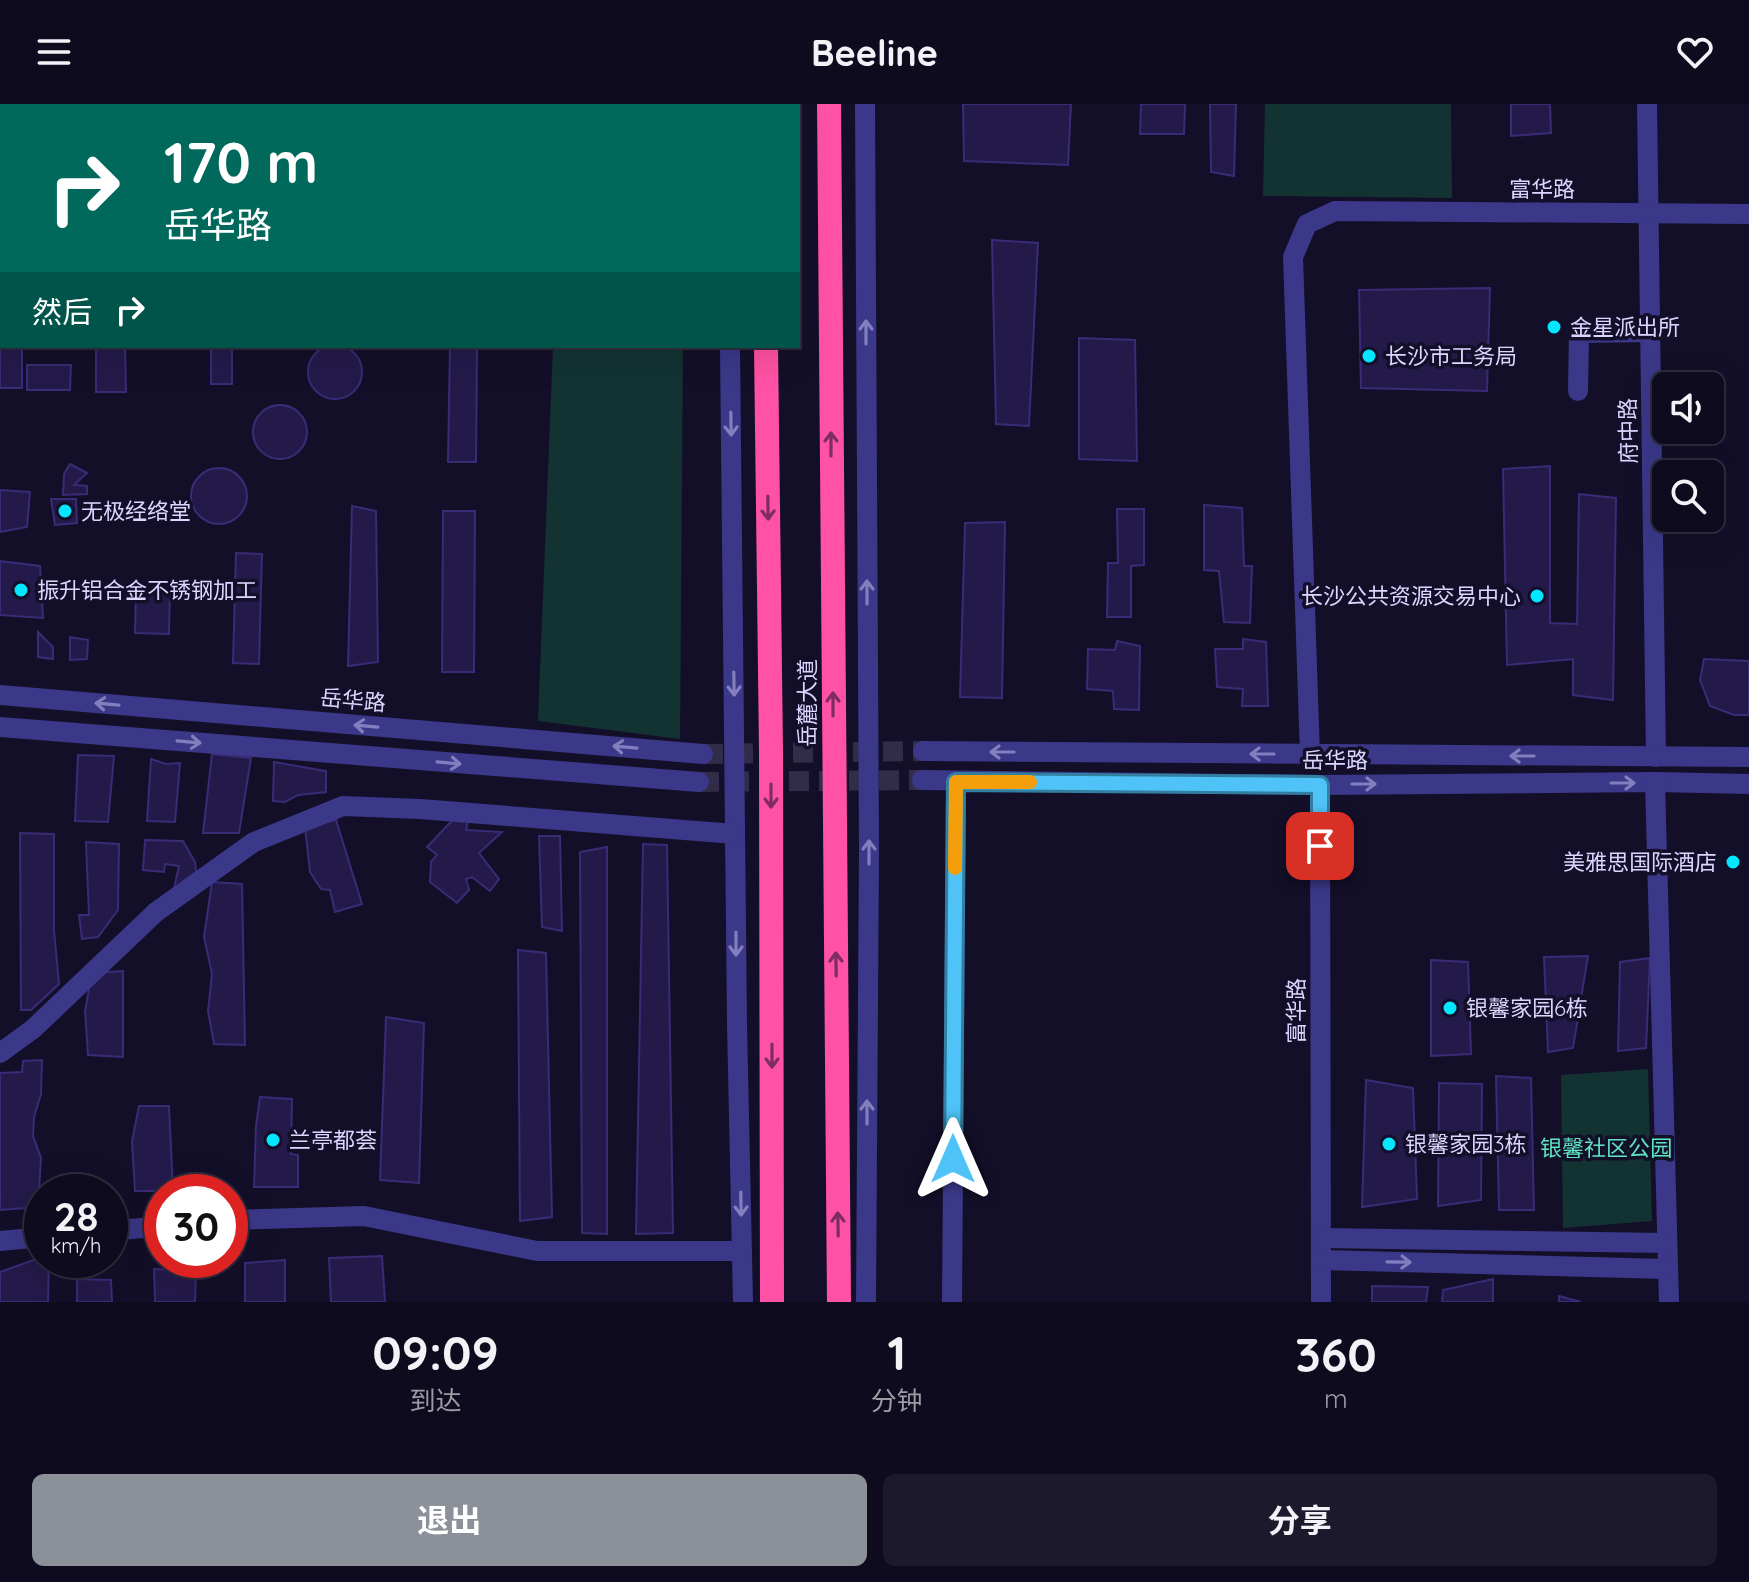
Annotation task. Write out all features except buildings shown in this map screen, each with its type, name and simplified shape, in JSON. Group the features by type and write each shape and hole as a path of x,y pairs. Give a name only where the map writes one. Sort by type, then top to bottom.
{"highway":[{"name":"岳麓大道","path":"829,104 839,1302"},
{"name":"岳麓大道","path":"766,348 771,751 772,1302"}],"street":[{"path":"865,104 869,851 866,1302"},
{"name":"府中路","path":"1647,104 1656,757"},
{"name":"富华路","path":"1310,755 1293,257 1307,224 1335,211 1749,214"},
{"path":"1578,391 1579,333 1650,332"},
{"path":"730,348 743,1302"},
{"name":"岳华路","path":"0,695 703,754"},
{"path":"0,727 699,782"},
{"name":"岳华路","path":"923,751 1749,757"},
{"name":"岳华路","path":"922,780 1320,785 1749,784"},
{"path":"952,1302 956,782"},
{"path":"1655,782 1669,1302"},
{"name":"富华路","path":"1320,785 1321,1302"},
{"path":"0,1053 33,1029 156,912 254,842 343,806 420,809 735,834"},
{"path":"248,1219 364,1216 537,1251 742,1251"},
{"path":"1321,1238 1667,1243"},
{"path":"0,1241 24,1239"},
{"path":"1321,1260 1667,1269"}],"green space":[{"path":"1265,104 1451,104 1452,198 1263,196"},
{"path":"553,348 683,348 680,739 538,721"},
{"name":"银馨社区公园","path":"1648,1069 1652,1221 1563,1228 1561,1075"}],"tunnel":[{"path":"703,754 923,751"},
{"path":"699,782 922,780"}],"slow traffic":[{"path":"955,868 956,782 1030,782"}],"place":[{"name":"金星派出所","path":"1554,327"},
{"name":"长沙市工务局","path":"1369,356"},
{"name":"无极经络堂","path":"65,511"},
{"name":"振升铝合金不锈钢加工","path":"21,590"},
{"name":"长沙公共资源交易中心","path":"1537,596"},
{"name":"美雅思国际酒店","path":"1733,862"},
{"name":"银馨家园6栋","path":"1450,1008"},
{"name":"兰亭都荟","path":"273,1140"},
{"name":"银馨家园3栋","path":"1389,1144"}],"route":[{"path":"953,1159 956,782 1320,785 1320,846"}]}
